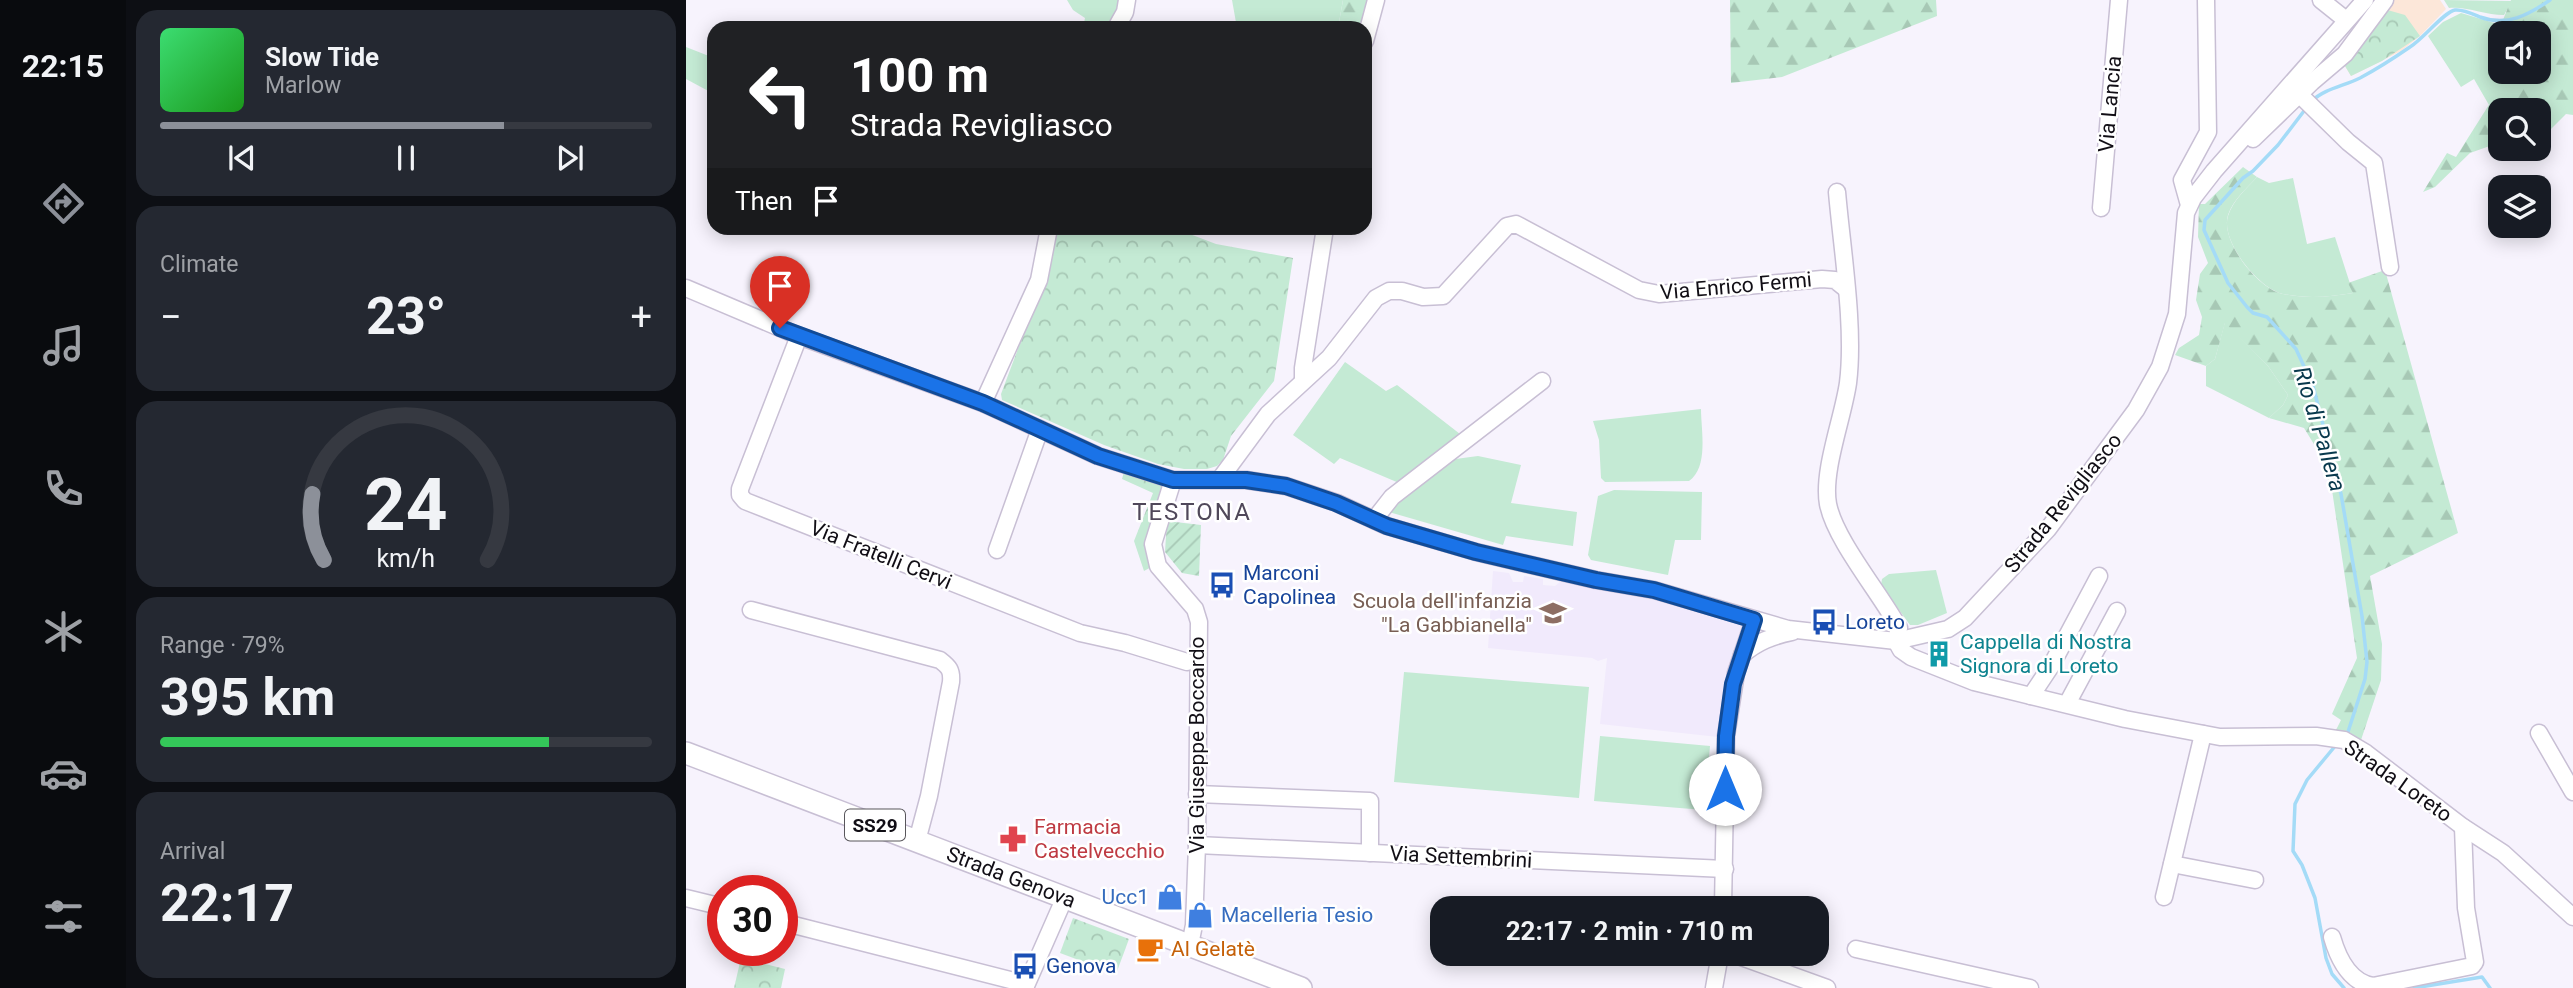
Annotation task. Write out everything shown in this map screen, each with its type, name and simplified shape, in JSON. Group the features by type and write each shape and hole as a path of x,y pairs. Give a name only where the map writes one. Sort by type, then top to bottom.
{"main road":[{"name":"Strada Genova","path":"686,753 1301,988"}],"street":[{"path":"1119,21 1125,12 1127,0"},
{"path":"1370,21 1376,0"},
{"name":"Via Lancia","path":"2101,208 2119,0"},
{"path":"2189,205 2182,180 2208,132 2206,0"},
{"path":"2321,0 2346,20"},
{"name":"Strada Revigliasco","path":"686,288 799,336 983,403 1098,456 1173,480 1220,479 1286,486 1336,503 1374,520 1476,552 1596,580 1654,590 1799,631 1896,641 1948,629 1965,618 2048,529 2136,410 2160,367 2177,314 2183,236 2189,205 2232,150 2365,0"},
{"name":"Strada Revigliasco","path":"2232,150 2252,140 2306,101 2385,0"},
{"path":"2306,101 2374,163 2390,267"},
{"path":"1837,192 1846,288 1848,382 1828,483 1828,504 1838,530 1899,628 1896,641"},
{"name":"Via Enrico Fermi","path":"1303,380 1329,358 1376,298 1389,291 1402,291 1423,297 1443,296 1498,233 1507,226 1516,224 1639,290 1650,293 1822,279 1835,280 1846,288"},
{"path":"983,403 1039,280 1048,235"},
{"path":"1220,479 1268,414 1303,380 1324,235"},
{"name":"Via Fratelli Cervi","path":"799,336 740,489 740,495 745,501 1080,634 1125,643 1187,662"},
{"path":"1374,520 1392,497 1542,382"},
{"path":"997,550 1040,429"},
{"name":"Via Giuseppe Boccardo","path":"1173,480 1153,544 1158,566 1195,608 1199,622 1198,845 1194,925 1190,944"},
{"path":"2031,696 2051,666 2099,576"},
{"path":"751,610 940,660 948,666 952,673 951,682 929,796 917,841"},
{"path":"2067,704 2117,611"},
{"path":"1724,896 1726,736 1733,684 1754,620"},
{"path":"1742,656 1753,645 1799,631"},
{"name":"Strada Loreto","path":"1896,641 1911,657 1974,682 2125,719 2220,737 2316,736 2344,741 2408,783 2463,827 2503,853 2573,917"},
{"path":"2164,897 2203,733"},
{"path":"2539,733 2573,792"},
{"path":"1198,794 1370,801 1370,853"},
{"path":"2332,937 2344,965 2354,978 2373,986 2472,966 2475,962 2463,873 2463,827"},
{"name":"Via Settembrini","path":"1198,845 1725,869"},
{"path":"2172,864 2255,880"},
{"path":"798,926 1026,986 1065,897"},
{"path":"686,898 707,903"},
{"path":"2556,901 2573,906"},
{"path":"1856,949 2030,988"},
{"path":"1714,988 1718,966"},
{"path":"1766,966 1827,988"}],"shaded area":[{"path":"2392,0 2440,0 2446,9 2401,51 2351,76 2345,66 2390,7"},
{"path":"1493,571 1509,573 1513,582 1523,582 1524,576 1543,579 1543,585 1555,586 1561,581 1639,592 1745,622 1718,737 1600,724 1607,658 1598,661 1592,658 1488,648"}],"green space":[{"path":"1067,0 1121,0 1111,21 1084,21 1085,18 1073,10"},
{"path":"1232,0 1343,0 1339,21 1236,21"},
{"path":"1343,0 1370,0 1363,21 1339,21"},
{"path":"1730,0 1936,0 1937,16 1782,77 1731,83"},
{"path":"2444,0 2512,1 2504,15 2449,8"},
{"path":"2511,0 2573,0 2573,115 2566,114 2551,129 2551,98 2493,98 2497,92 2496,84 2551,84 2551,21 2503,21"},
{"path":"2384,9 2405,15 2420,36 2382,61 2351,76 2345,66 2378,22"},
{"path":"2461,13 2488,21 2488,84 2496,84 2498,92 2494,98 2488,98 2488,103 2474,79 2461,87 2428,36 2443,22"},
{"path":"686,47 707,55 707,90 686,79"},
{"path":"2488,106 2488,147 2470,153 2435,187 2423,192 2447,153 2456,157"},
{"path":"2243,167 2257,177 2233,204 2227,226 2235,250 2263,283 2273,290 2292,296 2336,296 2353,293 2348,283 2385,270 2458,533 2370,576 2382,644 2381,680 2361,740 2336,730 2341,720 2332,714 2357,658 2332,490 2320,454 2304,428 2269,418 2283,405 2288,395 2268,366 2225,323 2215,359 2206,366 2175,355 2179,348 2199,335 2202,317 2196,300 2200,274 2208,263 2198,237 2199,204 2205,204"},
{"path":"2257,177 2269,183 2293,178 2307,244 2335,237 2353,293 2318,297 2283,294 2273,290 2253,274 2236,250 2227,226 2230,210"},
{"path":"1053,235 1192,235 1216,244 1293,258 1274,381 1231,436 1223,460 1217,466 1184,469 1158,464 1104,445 1002,400 1001,394 1043,282"},
{"path":"2225,322 2268,366 2288,395 2283,405 2269,418 2206,386 2206,366 2215,359"},
{"path":"1345,362 1386,391 1397,385 1460,434 1399,483 1340,458 1334,464 1293,435"},
{"path":"1701,409 1702,458 1695,475 1689,481 1605,482 1601,478 1599,440 1593,421"},
{"path":"1478,456 1521,465 1511,503 1577,512 1573,546 1506,536 1503,545 1389,512 1389,508 1448,460"},
{"path":"1125,468 1166,483 1155,565 1144,571 1134,541 1153,493 1122,479"},
{"path":"1614,490 1702,492 1701,540 1675,540 1668,575 1591,560 1588,555 1598,496"},
{"path":"1167,521 1201,525 1199,576 1182,573 1165,552"},
{"path":"1936,570 1947,613 1918,625 1910,625 1881,585 1882,579 1889,574"},
{"path":"1404,672 1589,687 1579,798 1394,782"},
{"path":"1600,736 1710,746 1704,810 1594,801"},
{"path":"1073,918 1129,939 1116,974 1060,953"},
{"path":"739,966 773,966 785,969 781,988 734,988"}],"waterway":[{"name":"Rio di Pallera","path":"2312,101 2392,59 2450,12 2461,10 2490,20 2508,20 2525,15 2550,0"},
{"name":"Rio di Pallera","path":"2307,107 2278,145 2205,220 2204,230 2228,283 2253,313 2267,317 2296,349 2313,386 2341,494 2367,662 2365,679 2347,735"},
{"name":"Rio di Pallera","path":"2336,745 2307,780 2295,804 2293,851 2302,865 2315,898 2326,958 2332,974 2344,988"},
{"name":"Rio di Pallera","path":"2414,988 2482,977 2490,988"}],"place":[{"name":"Marconi Capolinea","path":"1222,585"},
{"name":"Scuola dell'infanzia \"La Gabbianella\"","path":"1553,613"},
{"name":"Loreto","path":"1824,622"},
{"name":"Cappella di Nostra Signora di Loreto","path":"1939,654"},
{"name":"Farmacia Castelvecchio","path":"1013,839"},
{"name":"Ucc1","path":"1170,897"},
{"name":"Macelleria Tesio","path":"1200,915"},
{"name":"Al Gelatè","path":"1150,949"},
{"name":"Genova","path":"1025,966"}],"district":[{"name":"TESTONA","path":"1192,512"}],"route":[{"path":"780,328 983,403 1098,456 1173,480 1246,480 1286,486 1362,513 1387,526 1476,552 1596,580 1654,590 1754,620 1733,684 1726,736 1725,789"}]}
